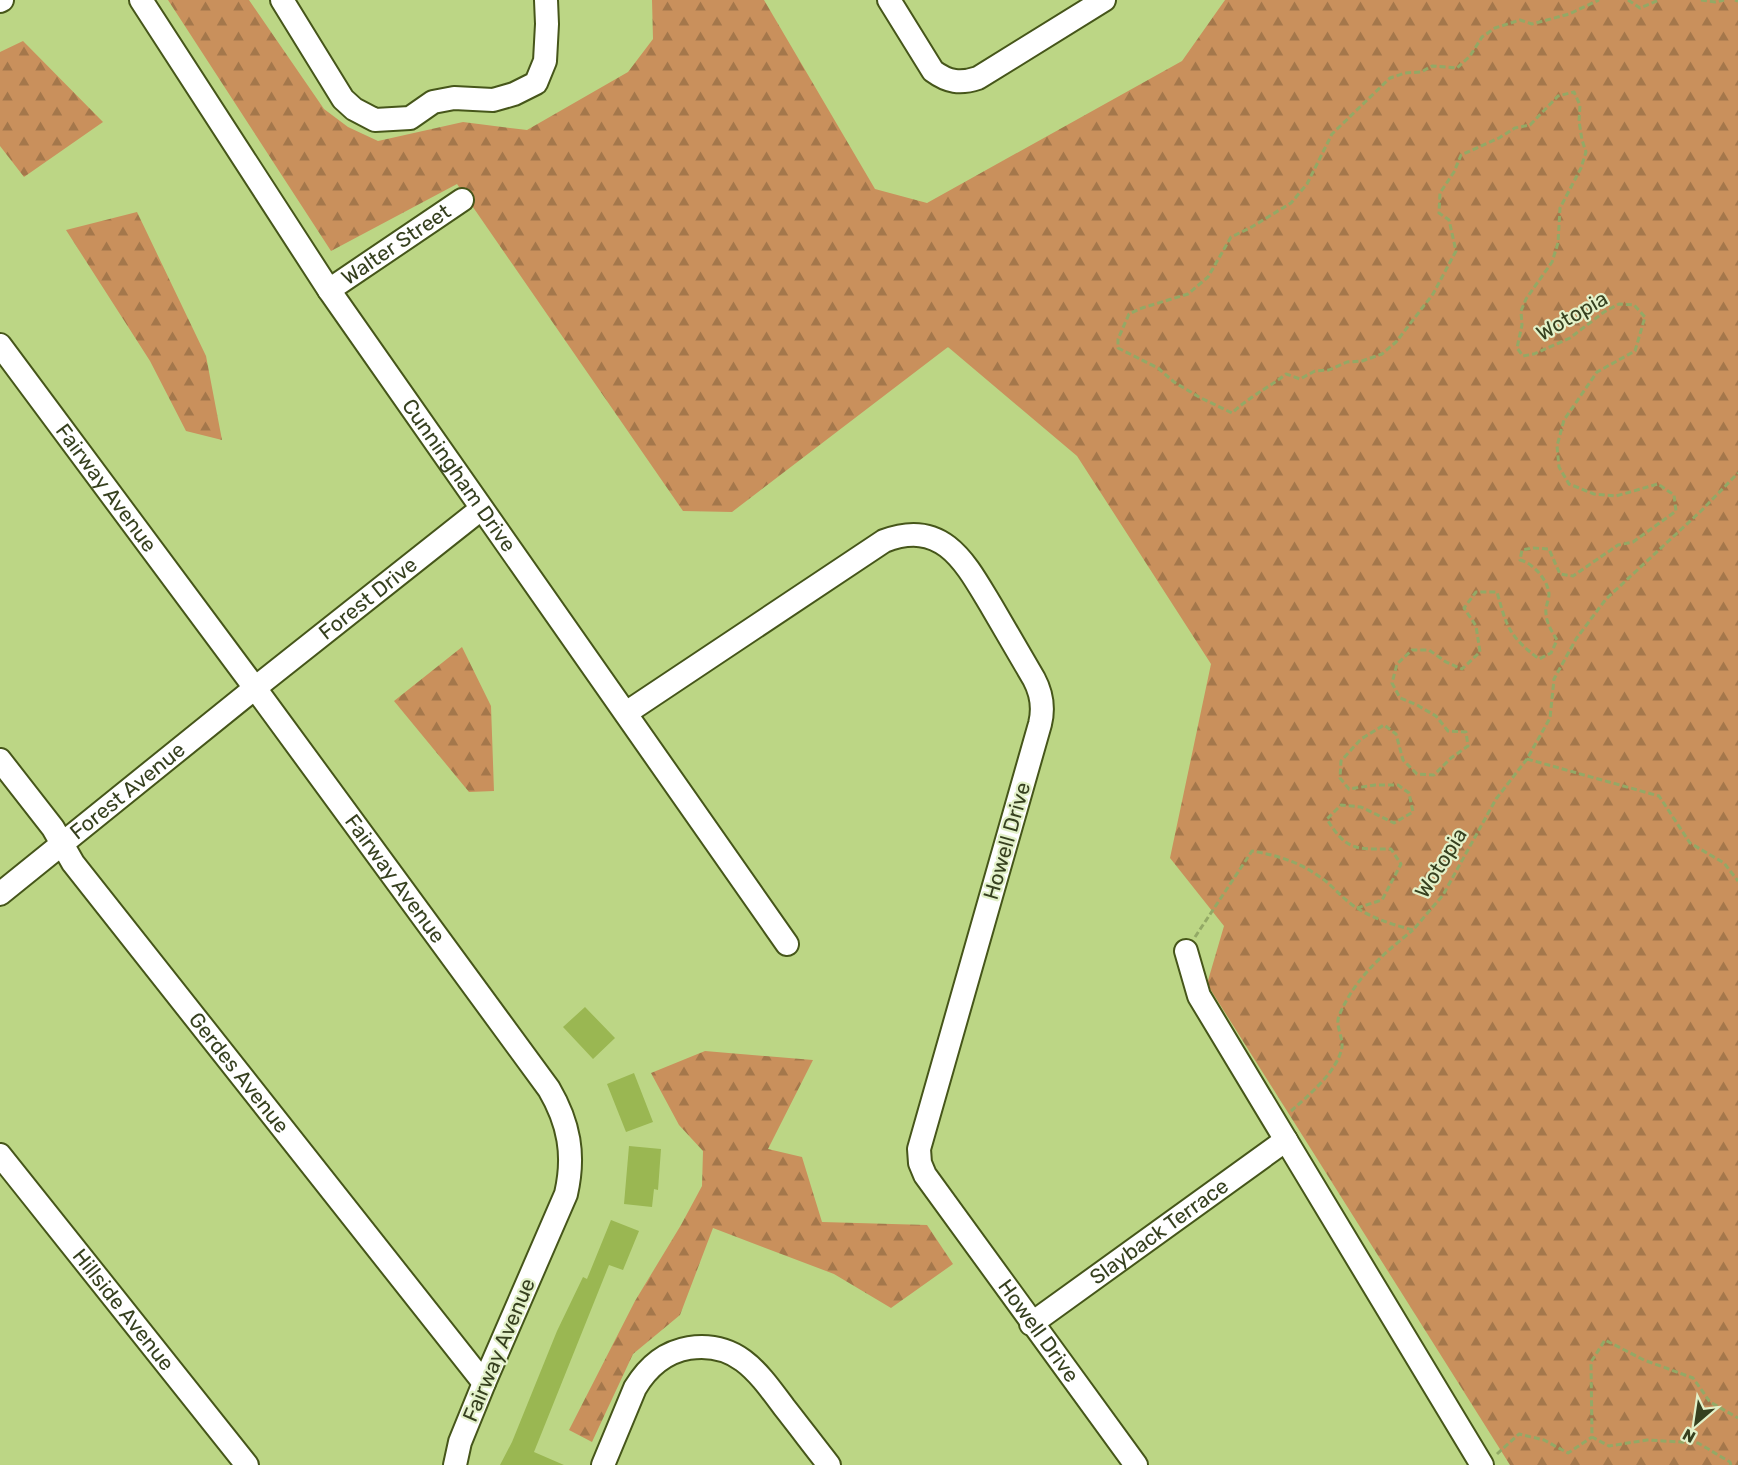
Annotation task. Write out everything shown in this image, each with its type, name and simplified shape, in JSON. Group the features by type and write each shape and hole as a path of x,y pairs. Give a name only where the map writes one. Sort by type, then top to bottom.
{"street":[{"name":"Cunningham Drive","path":"141,0 329,290 787,944"},
{"path":"282,0 344,99 354,110 375,120 410,118 433,102 454,98 493,100 514,94 536,83 545,61 546,0"},
{"path":"889,0 933,70 942,78 954,82 967,82 978,78 1104,0"},
{"name":"Walter Street","path":"329,290 462,200"},
{"name":"Fairway Avenue","path":"0,345 549,1089 564,1117 571,1149 566,1194 484,1383 460,1442 455,1465"},
{"name":"Forest Drive","path":"255,688 481,509"},
{"name":"Howell Drive","path":"626,713 884,541 904,535 926,536 948,546 966,564 1038,686 1042,701 1042,717 919,1156 925,1175 1031,1324 1136,1465"},
{"name":"Forest Avenue","path":"0,894 255,688"},
{"name":"Gerdes Avenue","path":"0,760 53,828 73,863 484,1383"},
{"path":"1186,951 1199,996 1281,1132 1488,1461"},
{"name":"Slayback Terrace","path":"1031,1324 1281,1132"},
{"name":"Hillside Avenue","path":"0,1155 247,1465"},
{"path":"603,1465 635,1388 642,1377 650,1367 666,1356 696,1347 721,1349 753,1367 829,1465"}],"path":[{"name":"Wotopia","path":"1357,908 1382,900 1401,864 1391,849 1359,849 1338,838 1327,819 1341,805 1361,807 1394,823 1413,812 1409,793 1398,784 1349,789 1340,777 1341,761 1361,739 1384,724 1396,734 1403,760 1417,774 1434,775 1468,746 1466,732 1448,731 1436,716 1400,698 1392,683 1397,664 1412,650 1429,650 1446,662 1462,669 1480,652 1476,626 1464,608 1476,592 1497,592 1507,627 1522,646 1539,659 1551,653 1557,640 1546,613 1549,593 1536,568 1528,561 1520,560 1522,550 1549,549 1560,574 1573,576 1618,545 1633,542 1676,511 1674,495 1658,483 1616,496 1594,494 1569,484 1559,467 1557,446 1564,420 1597,372 1635,351 1645,317 1634,305 1619,304 1604,312 1570,338 1534,354 1523,356 1517,348 1522,326 1521,311 1526,298 1552,262 1558,243 1560,208 1581,168 1586,152 1579,121 1580,105 1574,92 1558,96 1530,125 1515,128 1461,155 1440,193 1439,213 1449,220 1456,251 1427,302 1396,342 1382,354 1362,362 1347,363 1329,370 1316,371 1300,379 1286,374 1271,386 1250,397 1232,413 1198,398 1158,368 1118,348 1118,339 1129,314 1188,294 1208,278 1231,237 1291,202 1307,184 1332,134 1390,78 1405,73 1421,72 1432,66 1457,68 1470,56 1482,37 1495,28 1520,20 1532,24 1569,14 1599,0"},
{"path":"1628,0 1640,8 1659,0"},
{"path":"1701,0 1714,2 1724,0"},
{"name":"Wotopia","path":"1281,1132 1303,1100 1330,1072 1342,1047 1337,1018 1358,981 1385,952 1413,930 1443,895 1496,799 1527,759 1550,717 1554,679 1582,631 1606,599 1702,510 1738,473"},
{"path":"1527,759 1659,796 1690,843 1724,863 1738,881"},
{"path":"1186,951 1252,851 1275,855 1299,864 1319,875 1357,908 1384,922 1413,930"},
{"path":"1592,1437 1590,1362 1605,1340 1644,1360 1693,1378 1710,1401 1738,1418"},
{"path":"1488,1461 1519,1434 1544,1440 1568,1453 1592,1437"},
{"path":"1592,1437 1609,1446 1647,1440 1698,1443 1730,1462 1731,1465"}],"green space":[{"path":"168,0 249,0 324,109 348,127 378,141 463,122 527,130 628,72 653,39 652,0 764,0 875,189 927,203 1182,61 1225,0 1738,0 1738,1465 1510,1465 1207,984 1224,926 1170,858 1211,664 1077,456 948,347 732,512 683,511 457,184 331,251"},
{"path":"23,41 103,122 24,177 0,146 0,52"},
{"path":"137,212 206,356 222,440 186,431 150,361 66,230"},
{"path":"462,647 491,706 494,791 469,792 394,701"},
{"path":"705,1051 813,1060 768,1149 802,1157 822,1222 927,1225 953,1264 891,1308 834,1274 713,1228 680,1315 633,1354 592,1442 569,1430 635,1301 702,1186 703,1151 679,1125 651,1073"}],"building":[{"path":"585,1007 615,1038 593,1059 563,1027"},
{"path":"634,1073 653,1122 626,1132 607,1084"},
{"path":"629,1146 661,1149 658,1190 654,1189 652,1207 624,1204"},
{"path":"611,1220 639,1231 623,1270 609,1265 534,1452 564,1465 500,1465 512,1442 557,1331 583,1277 587,1279"}]}
